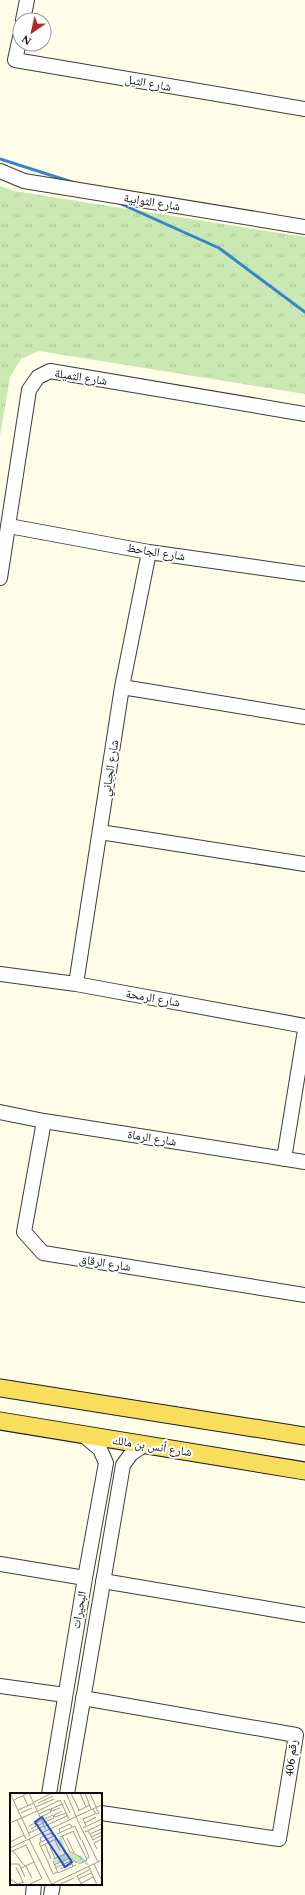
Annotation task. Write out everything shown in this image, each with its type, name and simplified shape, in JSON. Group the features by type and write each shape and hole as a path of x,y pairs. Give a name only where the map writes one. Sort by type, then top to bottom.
{"main road":[{"path":"0,1388 305,1436"},
{"name":"شارع أنس بن مالك","path":"0,1421 305,1471"}],"street":[{"path":"25,12 28,0"},
{"name":"شارع الثيل","path":"17,52 15,60 305,109"},
{"name":"شارع الثوابية","path":"0,171 24,181 305,227"},
{"name":"شارع الثميلة","path":"0,578 29,390 38,377 50,371 305,414"},
{"name":"شارع الجاحظ","path":"9,526 149,552 305,574"},
{"name":"شارع الجباني","path":"76,984 122,687 149,552"},
{"path":"122,687 305,717"},
{"path":"100,832 305,864"},
{"name":"شارع الرمحة","path":"0,974 76,984 305,1026"},
{"path":"284,1159 305,1030"},
{"name":"شارع الرماة","path":"0,1112 44,1121 305,1162"},
{"name":"شارع الرقاق","path":"44,1121 24,1232 43,1253 305,1295"},
{"name":"البحيرات","path":"49,1793 106,1463 100,1449 83,1435"},
{"name":"البحيرات","path":"67,1793 123,1465 131,1454 144,1445"},
{"path":"101,1486 109,1479 114,1480 118,1492"},
{"path":"0,1564 85,1578"},
{"path":"103,1581 305,1615"},
{"path":"0,1686 65,1695"},
{"name":"رقم 406","path":"83,1698 296,1735 279,1839 102,1814"},
{"path":"33,1895 34,1885"},
{"path":"51,1895 53,1885"}],"green space":[{"path":"0,186 14,191 305,237 305,394 39,351 21,359 10,377 0,436"}],"waterway":[{"path":"0,159 72,182"},
{"path":"119,203 219,248 305,312"}]}
